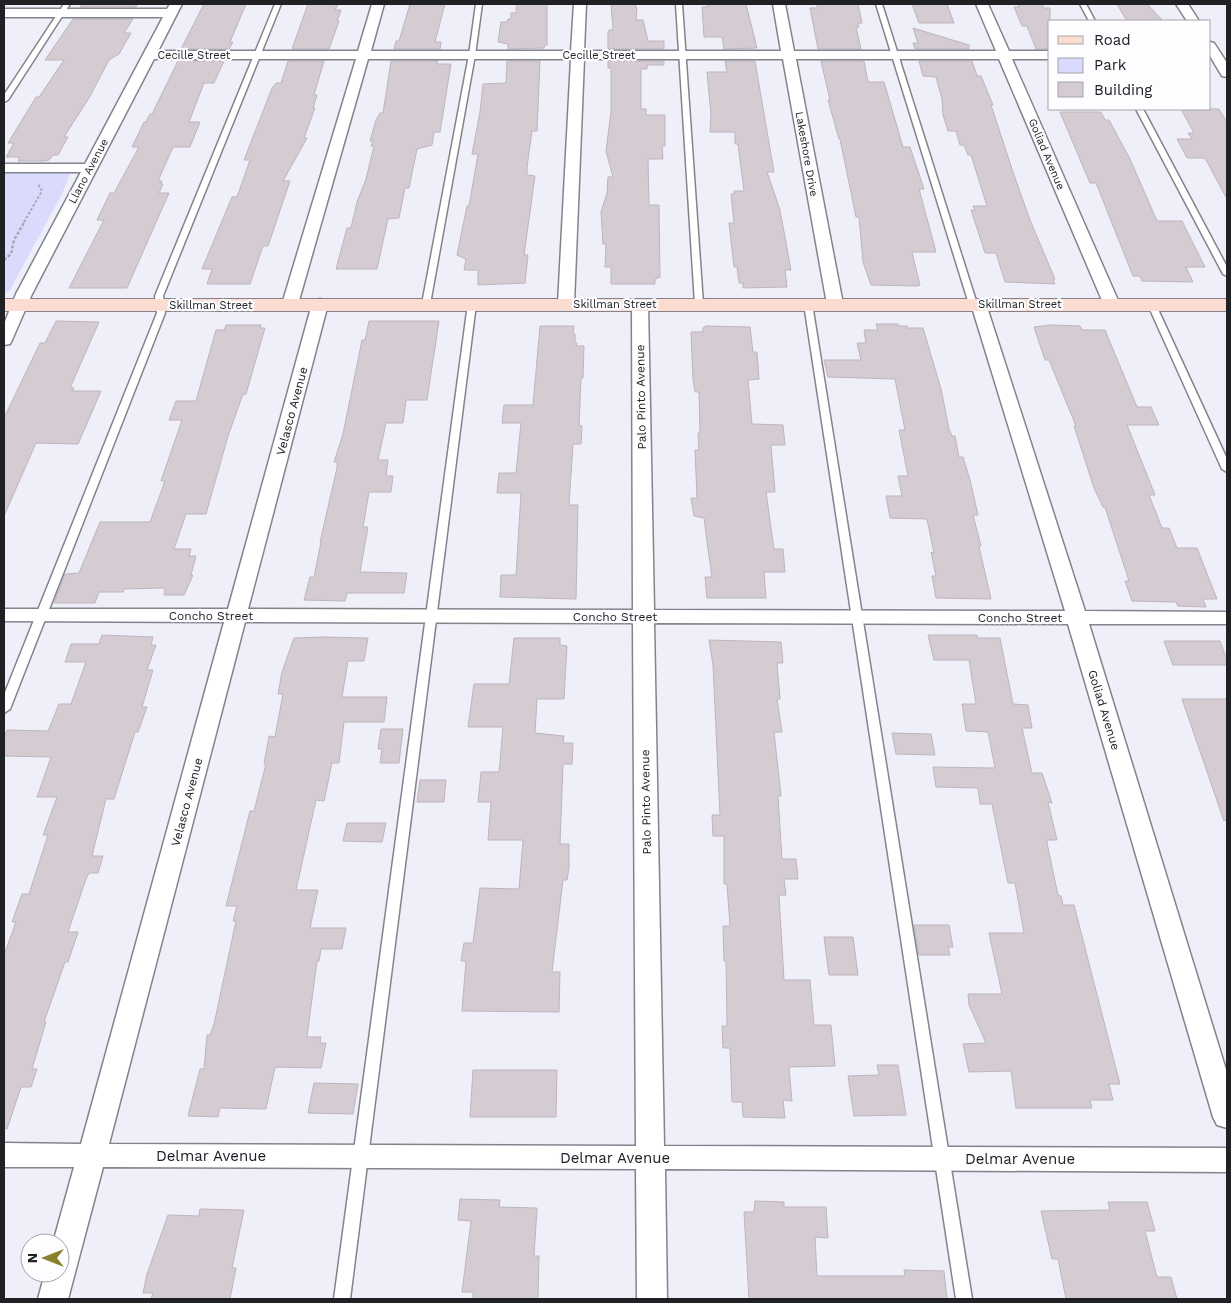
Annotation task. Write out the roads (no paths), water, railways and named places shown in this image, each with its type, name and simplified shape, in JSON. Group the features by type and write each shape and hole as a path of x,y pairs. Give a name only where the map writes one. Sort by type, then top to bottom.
{"main road":[{"name":"Skillman Street","path":"12,305 1227,305"}],"street":[{"path":"290,304 378,4"},
{"path":"566,304 580,4"},
{"name":"Lakeshore Drive","path":"779,4 835,304"},
{"name":"Goliad Avenue","path":"982,4 1112,305"},
{"path":"1182,4 1192,20"},
{"path":"4,13 64,8 174,8"},
{"name":"Llano Avenue","path":"4,340 12,305 89,168 174,8"},
{"path":"1216,52 1227,73"},
{"name":"Cecille Street","path":"148,55 1048,55"},
{"path":"4,168 89,168"},
{"name":"Velasco Avenue","path":"53,1299 320,304"},
{"name":"Palo Pinto Avenue","path":"640,304 652,1299"},
{"name":"Goliad Avenue","path":"976,304 1076,618 1227,1117"},
{"name":"Concho Street","path":"4,615 1227,618"},
{"name":"Delmar Avenue","path":"4,1155 1227,1160"}],"lane":[{"path":"4,710 161,313 159,296 278,4"},
{"path":"426,304 472,55 479,4"},
{"path":"679,4 699,304"},
{"path":"879,4 976,304"},
{"path":"1083,4 1091,20"},
{"path":"4,100 64,8"},
{"path":"1140,110 1227,274"},
{"path":"342,1299 472,304"},
{"path":"808,304 964,1299"},
{"path":"1152,305 1227,469"}]}
